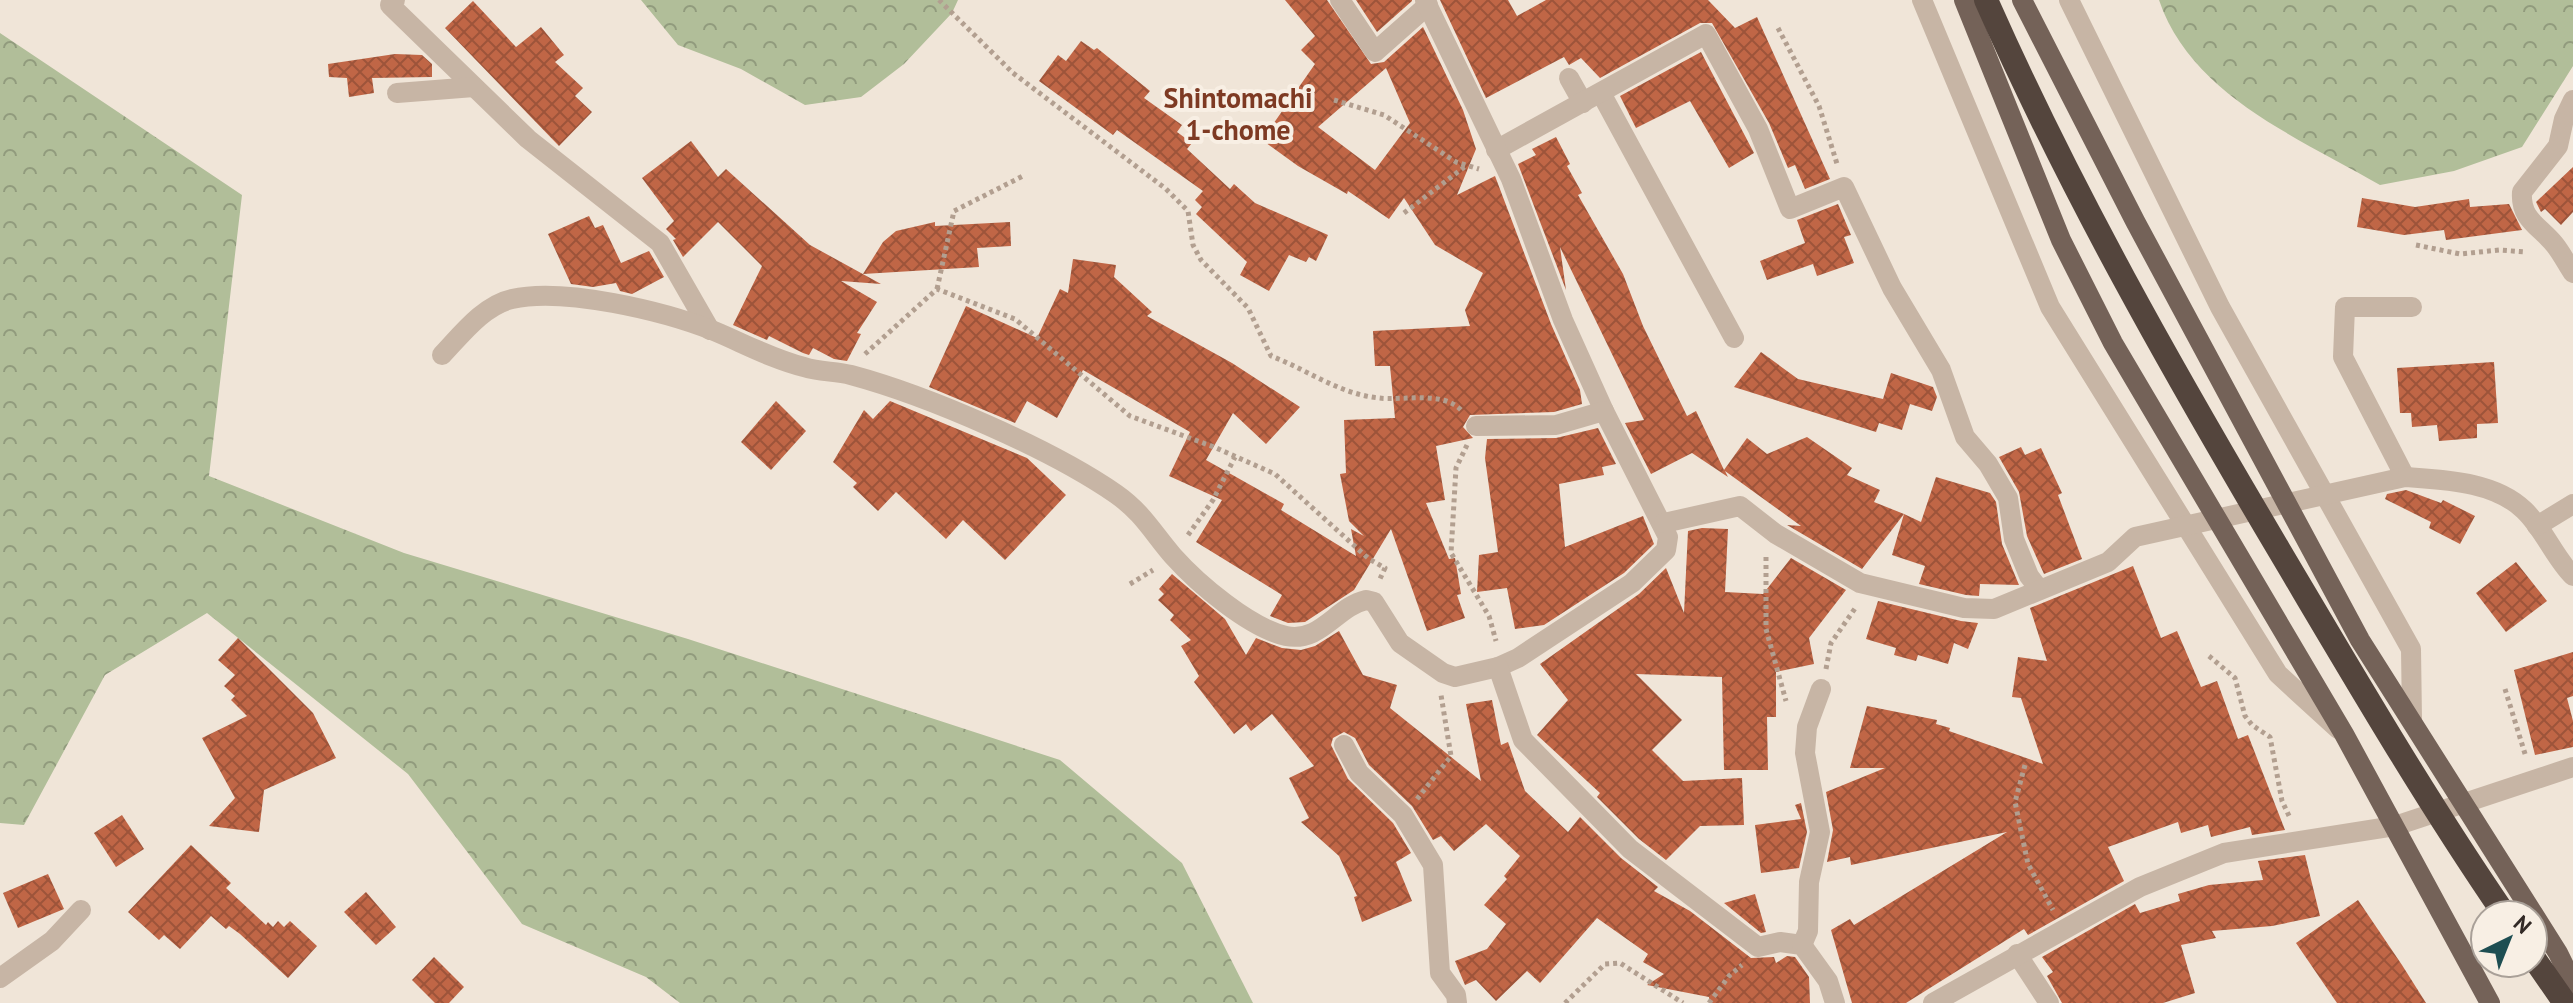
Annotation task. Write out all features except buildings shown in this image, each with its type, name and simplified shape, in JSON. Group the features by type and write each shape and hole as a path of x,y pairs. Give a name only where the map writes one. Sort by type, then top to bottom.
{"highway":[{"path":"1986,0 2074,184 2140,308 2401,755 2495,899"},
{"path":"2548,979 2565,1003"}],"main road":[{"path":"1964,0 2061,240 2113,343 2344,734 2490,1003"},
{"path":"2022,0 2135,221 2360,640 2466,804 2558,953 2573,984"}],"street":[{"path":"395,0 390,5 528,139 660,243 710,330"},
{"path":"442,355 477,318 509,299 556,295 658,315 710,330 804,367 844,374 988,428 1115,493 1156,530 1173,556 1241,614 1283,635 1299,638 1313,634 1358,602 1370,601 1410,653 1443,673 1455,677 1498,667 1518,658 1655,564 1666,550 1664,523 1604,411 1563,320 1511,179 1426,2 1375,52 1340,0"},
{"path":"1922,0 2050,307 2278,674 2344,734"},
{"path":"2069,0 2220,307 2411,649 2412,720"},
{"path":"1496,150 1706,34 1758,129 1790,209 1844,187 1892,288 1941,370 1965,437 1988,464 2008,498 2014,539 2029,576 2039,589"},
{"path":"1569,78 1592,98 1734,338"},
{"path":"397,93 474,87"},
{"path":"2572,272 2554,244 2525,217 2521,200 2522,192 2558,146 2564,119 2573,100"},
{"path":"2405,477 2343,357 2345,307 2412,307"},
{"path":"1476,426 1556,425 1604,411"},
{"path":"1664,523 1740,506 1762,524 1870,586 1927,602 1994,609 2108,562 2135,537 2405,477 2447,480 2496,491 2524,509 2573,576"},
{"path":"2537,526 2573,504"},
{"path":"1498,667 1523,740 1630,849 1758,947 1780,942 1802,945 1828,981 1835,1003"},
{"path":"1802,945 1808,931 1809,882 1820,832 1805,753 1807,727 1821,689"},
{"path":"1344,745 1359,773 1403,815 1433,865 1440,973 1456,995 1457,1003"},
{"path":"1933,1003 2140,887 2224,853 2395,826 2573,767"},
{"path":"0,978 52,941 81,910"},
{"path":"2017,954 2049,1003"}],"path":[{"path":"939,0 1013,73 1166,189 1188,211 1193,245 1201,260 1248,308 1271,356 1315,373 1332,387 1380,398 1417,397 1455,403 1476,426 1456,468 1451,553 1489,616 1497,645 1498,667"},
{"path":"1778,28 1819,106 1844,187"},
{"path":"1334,100 1384,115 1456,162 1511,179"},
{"path":"1404,213 1468,165"},
{"path":"844,374 937,289 954,211 1023,176"},
{"path":"2416,245 2460,254 2525,252 2572,272"},
{"path":"937,289 1015,319 1130,416 1275,474 1369,559 1385,568 1370,601"},
{"path":"1130,584 1173,556 1213,500 1235,457"},
{"path":"1762,524 1767,576 1766,629 1786,701"},
{"path":"1821,689 1831,643 1870,586"},
{"path":"2209,656 2235,678 2245,716 2270,737 2282,801 2301,841"},
{"path":"1403,815 1451,756 1440,701 1443,673"},
{"path":"2505,689 2533,781"},
{"path":"2025,765 2015,802 2028,864 2063,928"},
{"path":"1709,1003 1713,994 1758,947"},
{"path":"1565,1003 1605,964 1620,963 1683,1003"}],"green space":[{"path":"641,0 958,0 952,13 904,64 861,97 805,105 741,69 678,45"},
{"path":"2159,0 2573,0 2573,66 2522,147 2454,171 2380,185 2283,131 2222,88 2196,62 2174,33"},
{"path":"0,33 242,195 209,476 404,553 688,639 1060,760 1182,863 1253,1003 680,1003 646,977 522,924 408,774 207,613 105,675 24,825 0,823"}],"district":[{"name":"Shintomachi 1-chome","path":"1238,113"}]}
